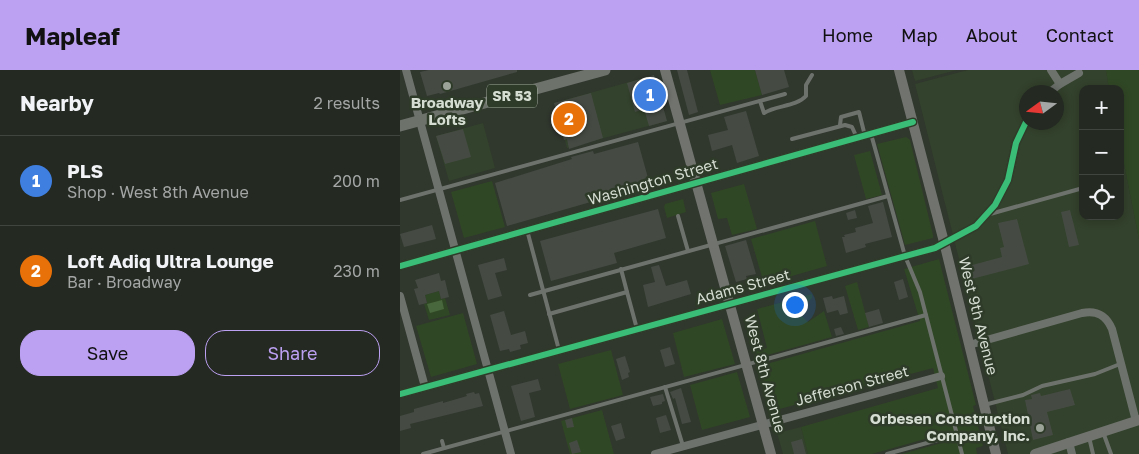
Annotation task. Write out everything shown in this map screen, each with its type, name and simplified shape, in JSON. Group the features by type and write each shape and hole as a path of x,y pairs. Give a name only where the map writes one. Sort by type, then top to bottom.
{"main road":[{"name":"SR 53","path":"400,126 605,70"}],"street":[{"path":"406,70 511,454"},
{"name":"West 8th Avenue","path":"665,70 771,454"},
{"name":"West 9th Avenue","path":"899,70 944,242 996,454"},
{"path":"1051,70 1060,84 1079,73"},
{"name":"Washington Street","path":"400,266 912,122"},
{"name":"Adams Street","path":"400,394 935,248 976,226 988,214 1003,192 1008,180 1016,143 1022,130"},
{"path":"400,296 425,387"},
{"path":"969,345 1087,312 1098,312 1107,319 1112,329 1138,421 1035,454"},
{"name":"Jefferson Street","path":"654,454 941,376"},
{"path":"1069,442 1072,454"}],"lane":[{"path":"760,101 764,113 799,102 806,96 806,86 812,75"},
{"path":"400,200 785,94"},
{"path":"840,125 841,118 858,112 868,135 905,256 920,292 962,454"},
{"path":"792,139 840,125 852,127 857,138"},
{"path":"988,214 1079,189"},
{"path":"530,295 888,196"},
{"path":"678,216 688,251"},
{"path":"528,230 559,350"},
{"path":"621,269 637,329"},
{"path":"549,314 627,292"},
{"path":"423,454 926,315"},
{"path":"984,405 1023,395 1042,386 1100,372 1122,364"},
{"path":"665,387 683,446"},
{"path":"1103,431 1110,454"},
{"path":"887,454 956,435"},
{"path":"1088,436 1093,454"},
{"path":"442,440 444,448"}],"shaded area":[{"path":"710,70 755,70 762,95 720,105"},
{"path":"912,70 957,70 915,81"},
{"path":"968,70 1106,70 1108,85 1079,85 1079,220 1124,220 1124,164 1139,239 1139,454 1008,454 915,84"},
{"path":"1106,70 1139,70 1139,239 1124,164 1124,85 1108,85"},
{"path":"654,75 667,121 567,148 554,103"},
{"path":"483,123 495,168 449,181 436,136"},
{"path":"906,137 910,140 933,238 905,245 877,144"},
{"path":"870,151 882,195 866,199 854,155"},
{"path":"492,181 505,227 464,238 451,192"},
{"path":"744,184 757,229 732,235 727,218 718,219 711,193"},
{"path":"683,199 686,212 667,218 665,204"},
{"path":"815,221 827,266 764,284 751,239"},
{"path":"939,259 976,405 973,406 983,446 976,448 977,454 902,454 952,440 950,432 872,454 808,454 801,427 938,388 933,368 772,411 759,366 920,321 904,269"},
{"path":"857,282 869,327 858,330 845,286"},
{"path":"439,291 441,299 445,298 450,315 429,320 424,304 427,303 425,295"},
{"path":"812,294 812,298 808,302 801,305 801,315 808,322 824,311 832,337 757,358 755,351 767,348 757,309"},
{"path":"442,300 444,309 430,313 427,304"},
{"path":"463,313 477,364 431,377 416,326"},
{"path":"722,319 735,364 684,377 673,333"},
{"path":"611,350 623,395 570,409 558,364"},
{"path":"737,372 750,417 702,430 690,385"},
{"path":"602,410 614,454 570,454 561,421"},
{"path":"801,427 808,454 783,454 777,433"}],"building":[{"name":"Broadway Lofts","path":"429,70 517,70 517,72 427,96 420,72"},
{"path":"677,70 687,70 698,112 689,115"},
{"path":"755,70 784,70 789,87 762,95"},
{"path":"654,75 667,121 649,126 644,109 635,112 627,83"},
{"path":"591,93 603,138 569,149 567,139 564,140 554,103"},
{"path":"746,111 759,156 737,163 732,145 712,151 708,135 728,130 724,117"},
{"path":"463,129 471,157 445,164 436,136"},
{"path":"638,142 650,185 507,226 495,183 572,159 571,157 593,151 594,154"},
{"path":"883,202 892,237 865,244 866,247 846,253 842,237 856,232 855,228 873,223 868,206"},
{"path":"658,209 666,238 614,253 617,263 551,281 540,241"},
{"path":"855,210 857,218 848,220 846,213"},
{"path":"1070,210 1079,245 1069,247 1061,212"},
{"path":"1017,219 1029,264 964,281 961,268 1002,257 1000,248 1004,247 998,223"},
{"path":"432,225 436,239 404,247 400,234"},
{"path":"746,240 756,274 746,276 747,279 736,282 725,246"},
{"path":"504,258 507,270 495,273 502,296 488,300 478,265"},
{"path":"659,265 666,286 687,280 691,294 648,307 643,285 655,282 651,267"},
{"path":"439,273 441,281 445,280 449,297 441,299 439,291 425,295 427,303 419,305 414,289 418,288 415,280"},
{"path":"903,279 908,297 899,300 894,282"},
{"path":"832,296 833,299 844,296 848,313 840,315 838,310 827,313 823,298"},
{"path":"879,309 883,323 869,327 865,313"},
{"path":"504,311 511,335 525,331 528,343 520,345 521,349 510,352 509,349 500,351 490,315"},
{"path":"841,327 844,334 836,336 834,329"},
{"path":"670,347 675,364 665,367 660,350"},
{"path":"625,356 630,372 628,373 629,377 622,380 616,359"},
{"path":"538,379 541,390 529,393 535,417 521,421 511,386"},
{"path":"681,388 691,422 682,424 675,398 673,399 670,392"},
{"path":"1070,389 1075,405 1047,412 1053,435 1033,440 1025,400 1032,399 1031,395 1040,393 1041,396"},
{"path":"474,392 475,394 479,393 483,406 410,424 411,428 400,431 400,416 414,412 414,409 443,401 443,403"},
{"path":"663,394 665,401 662,404 653,406 650,397"},
{"path":"666,415 671,430 660,433 656,418"},
{"path":"572,418 574,427 567,428 565,420"},
{"path":"621,423 625,438 616,441 611,426"},
{"path":"802,439 806,454 794,454 791,442"},
{"path":"577,440 581,452 572,454 569,443"}],"cycle path":[{"path":"400,266 913,122"},
{"path":"400,394 935,248 976,226 995,205 1008,180 1016,143 1022,130"}],"place":[{"name":"Broadway Lofts","path":"447,86"},
{"name":"PLS","path":"650,95"},
{"name":"Loft Adiq Ultra Lounge","path":"569,119"},
{"name":"Orbesen Construction Company, Inc.","path":"1040,428"}]}
